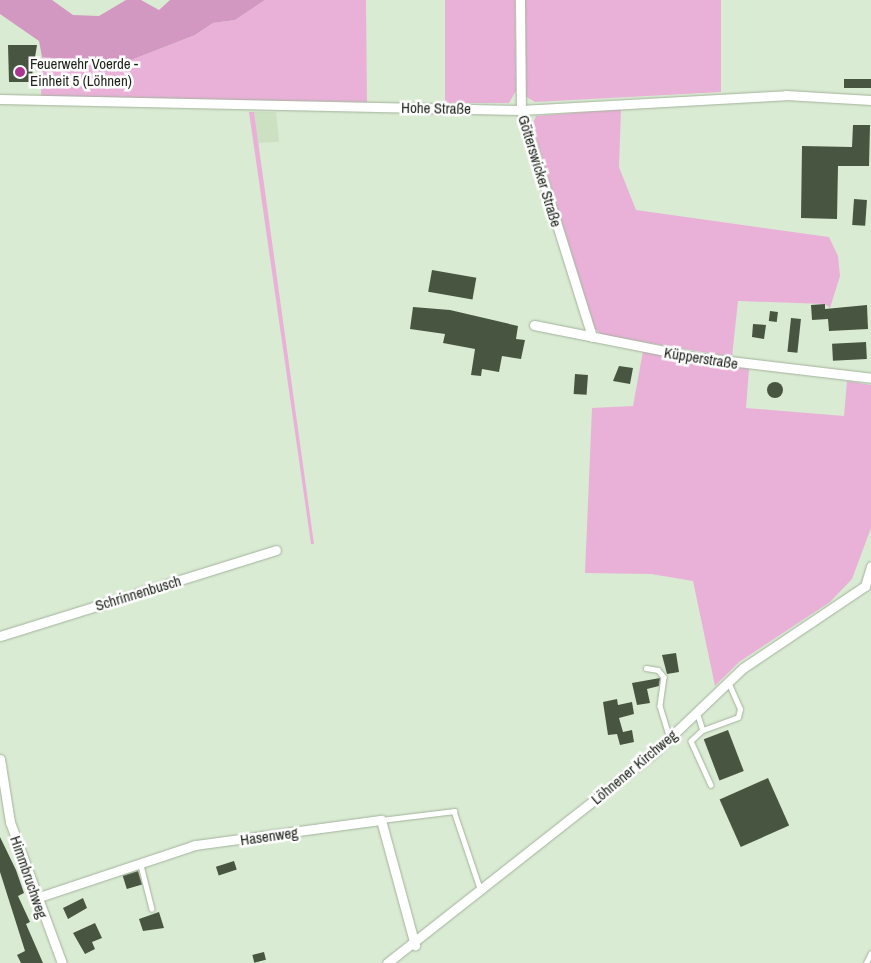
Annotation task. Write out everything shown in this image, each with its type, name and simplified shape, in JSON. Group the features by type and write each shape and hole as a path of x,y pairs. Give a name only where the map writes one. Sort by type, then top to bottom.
{"street":[{"name":"Götterswicker Straße","path":"520,0 521,110 592,337"},
{"name":"Hohe Straße","path":"0,99 521,110 786,96 871,100"},
{"name":"Küpperstraße","path":"534,326 741,364 871,378"},
{"name":"Schrinnenbusch","path":"0,636 276,550"},
{"path":"871,566 865,586 871,594"},
{"name":"Löhnener Kirchweg","path":"387,963 415,945 670,738 728,681 865,586"},
{"name":"Himmbruchweg","path":"0,759 10,822 36,898 62,963"},
{"path":"381,820 415,945"},
{"name":"Hasenweg","path":"36,898 195,846 381,820"}],"lane":[{"path":"646,668 658,670 664,677 660,706 670,738"},
{"path":"710,785 691,741 703,730 738,718 740,709 728,681"},
{"path":"697,712 703,730"},
{"path":"381,820 454,811 481,891"},
{"path":"141,865 152,909"},
{"path":"866,963 871,953"}],"shaded area":[{"path":"0,0 52,0 73,15 99,16 126,0 141,0 159,10 170,0 265,0 235,20 213,23 195,35 121,64 42,57 39,41 0,14"},
{"path":"265,0 366,0 367,102 41,98 42,57 121,64 195,35 213,23 235,20"},
{"path":"445,0 515,0 516,91 509,103 445,103"},
{"path":"525,0 721,0 721,92 535,102 525,96"},
{"path":"621,109 619,167 636,210 829,237 838,256 840,276 830,308 825,304 738,301 732,357 602,335 595,329 532,125 536,116"},
{"path":"249,112 254,112 314,544 311,544"},
{"path":"254,112 276,112 279,142 258,143"},
{"path":"643,351 749,369 746,408 844,416 847,381 871,385 871,528 852,579 830,602 739,662 715,686 693,581 651,574 585,573 592,408 633,406"}],"building":[{"name":"Feuerwehr Voerde - Einheit 5 (Löhnen)","path":"8,45 37,45 31,82 9,82"},
{"path":"844,79 871,79 871,88 844,88"},
{"path":"853,125 870,125 869,166 838,166 837,219 801,218 802,146 852,147"},
{"path":"854,199 867,200 865,226 852,225"},
{"path":"432,270 476,278 472,299 428,292"},
{"path":"825,304 825,309 867,305 868,329 829,331 828,319 812,320 811,305"},
{"path":"413,307 450,310 518,326 516,339 525,340 521,359 502,356 499,372 482,369 481,376 471,375 475,349 443,343 445,334 410,329"},
{"path":"770,311 778,312 777,322 769,321"},
{"path":"791,318 801,319 797,353 787,352"},
{"path":"753,324 766,325 764,339 752,337"},
{"path":"866,342 867,359 833,361 832,344"},
{"path":"619,366 633,368 630,384 613,381"},
{"path":"575,374 588,375 587,395 574,394"},
{"path":"772,382 778,382 783,387 781,396 772,398 767,393 767,387"},
{"path":"676,653 679,672 667,674 662,655"},
{"path":"660,678 659,686 647,689 650,703 637,705 632,683"},
{"path":"617,699 618,705 632,702 634,714 619,718 623,732 632,730 634,742 620,745 617,734 608,735 603,702"},
{"path":"728,730 744,771 719,780 704,739"},
{"path":"768,778 789,826 741,847 720,800"},
{"path":"0,837 16,870 24,893 18,896 30,922 26,924 43,963 21,963 17,955 25,951 0,872"},
{"path":"234,861 237,870 219,875 216,867"},
{"path":"138,871 142,884 127,889 123,876"},
{"path":"83,898 87,908 68,919 63,908"},
{"path":"159,912 164,928 143,931 139,919"},
{"path":"95,923 102,938 92,942 95,949 85,954 73,933"},
{"path":"264,952 266,960 254,963 252,955"}],"place":[{"name":"Feuerwehr Voerde - Einheit 5 (Löhnen)","path":"20,72"}]}
